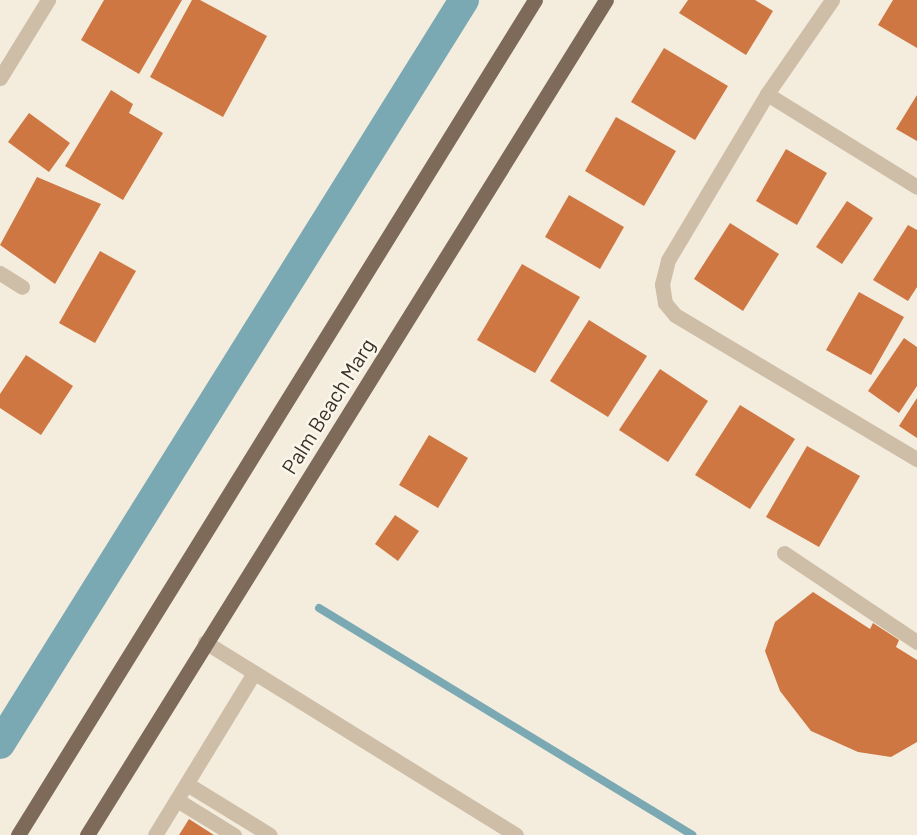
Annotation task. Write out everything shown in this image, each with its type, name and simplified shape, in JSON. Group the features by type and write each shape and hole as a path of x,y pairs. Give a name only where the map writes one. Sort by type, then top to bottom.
{"main road":[{"name":"Palm Beach Marg","path":"18,835 535,0"},
{"name":"Palm Beach Marg","path":"87,835 606,0"}],"street":[{"path":"0,78 48,0"},
{"path":"832,0 767,94 668,260 662,284 665,303 675,315 917,459"},
{"path":"767,94 917,187"},
{"path":"0,273 22,287"},
{"path":"783,553 917,642"},
{"path":"205,642 516,835"},
{"path":"155,835 254,672"},
{"path":"187,784 270,835"},
{"path":"177,800 234,835"}],"building":[{"path":"104,0 182,0 139,74 81,40"},
{"path":"192,0 200,0 267,36 223,117 150,77"},
{"path":"688,0 755,0 773,11 746,55 679,13"},
{"path":"893,0 917,0 917,48 878,25"},
{"path":"664,48 728,86 695,140 631,102"},
{"path":"111,90 133,104 129,113 163,133 123,200 65,166"},
{"path":"917,95 917,141 896,129"},
{"path":"29,113 70,143 49,172 8,142"},
{"path":"616,117 676,151 644,206 585,171"},
{"path":"786,149 827,173 797,225 756,201"},
{"path":"37,177 101,204 55,284 0,245"},
{"path":"569,195 624,227 600,269 545,237"},
{"path":"847,201 873,218 842,264 816,247"},
{"path":"730,223 779,254 743,311 694,279"},
{"path":"908,225 917,230 917,287 908,301 873,280"},
{"path":"100,251 136,271 95,343 59,323"},
{"path":"522,264 580,297 535,373 477,340"},
{"path":"859,292 904,317 871,375 826,350"},
{"path":"589,320 647,356 608,417 550,381"},
{"path":"904,338 917,347 917,386 899,413 868,391"},
{"path":"26,355 73,386 41,435 0,408 0,394"},
{"path":"660,369 708,401 668,462 619,430"},
{"path":"917,398 917,438 899,426"},
{"path":"740,405 795,439 750,509 695,475"},
{"path":"429,435 468,458 438,508 399,485"},
{"path":"807,446 860,476 819,547 766,517"},
{"path":"395,515 419,531 398,561 375,544"},
{"path":"813,592 870,629 873,623 899,640 896,647 917,660 917,742 891,757 858,752 811,731 780,691 765,651 775,622"},
{"path":"189,819 214,835 179,835"}],"waterway":[{"path":"0,744 464,0"},
{"path":"319,608 693,835"}]}
